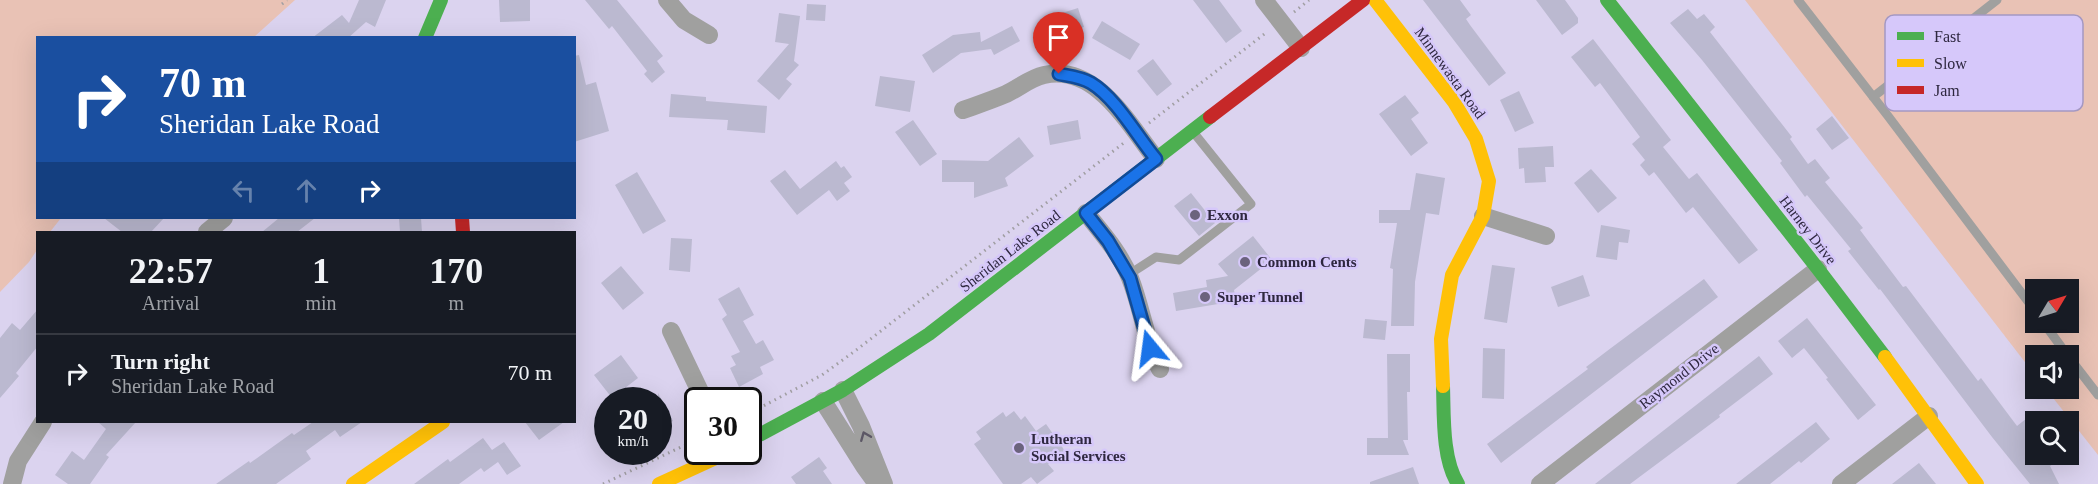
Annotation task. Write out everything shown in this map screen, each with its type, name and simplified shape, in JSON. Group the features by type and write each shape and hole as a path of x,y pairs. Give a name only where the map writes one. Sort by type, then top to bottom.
{"street":[{"path":"426,36 441,0"},
{"path":"667,0 684,20 709,35"},
{"path":"1264,0 1301,48"},
{"name":"Sheridan Lake Road","path":"762,434 843,390 956,314 1363,0"},
{"name":"Minnewasta Road","path":"1375,0 1455,102 1476,139 1489,181 1483,216 1452,275 1441,339 1445,428 1452,473 1458,484"},
{"name":"Harney Drive","path":"1607,0 1818,269 1929,416 1977,484"},
{"path":"963,110 1003,95 1037,77 1059,74 1082,79 1092,84 1116,108 1156,159"},
{"path":"1086,213 1108,241 1128,275 1150,348 1160,369"},
{"path":"1483,216 1546,236"},
{"path":"208,231 223,219"},
{"name":"Raymond Drive","path":"1540,484 1818,269"},
{"path":"671,331 698,387"},
{"path":"843,390 861,426 884,484"},
{"path":"823,401 877,484"},
{"path":"1841,484 1929,416"},
{"path":"12,484 18,461 42,423"},
{"path":"353,484 442,423"},
{"path":"659,484 701,465"}],"lane":[{"path":"1798,0 2025,297"},
{"path":"1978,15 1997,0"},
{"path":"1874,97 1885,88"},
{"path":"1128,275 1156,257 1179,260 1251,204 1192,131"},
{"path":"2079,370 2098,395"}],"path":[{"path":"282,4 286,0"},
{"path":"762,407 822,375 855,351 1309,0"},
{"path":"603,484 684,446"}],"shaded area":[{"path":"0,0 295,0 255,36 36,36 36,219 60,219 51,231 36,231 36,252 0,292"},
{"path":"1745,0 2098,0 2098,455 2079,431 2079,411 2063,411 2054,399 2079,399 2079,345 2025,345 2025,362"}],"building":[{"path":"359,0 386,0 375,27 366,22 350,36 315,36 342,15 349,23"},
{"path":"499,0 530,0 530,21 500,22"},
{"path":"585,0 617,0 663,56 657,61 665,72 652,83 644,74 647,71 612,26 609,29"},
{"path":"1193,0 1219,0 1242,31 1226,43"},
{"path":"1423,0 1460,0 1471,15 1466,19 1506,73 1489,86"},
{"path":"1536,0 1565,0 1578,18 1578,23 1562,35"},
{"path":"807,4 826,5 825,21 806,20"},
{"path":"1078,8 1084,27 1050,38 1043,19"},
{"path":"1688,9 1697,19 1704,14 1715,27 1710,32 1792,137 1790,139 1808,164 1815,159 1830,178 1825,182 1863,228 1860,230 1903,287 1906,286 1978,381 1981,378 2017,426 2025,420 2025,465 2052,465 2059,484 2030,484 1880,289 1848,251 1851,249 1807,195 1805,197 1780,163 1782,161 1670,23"},
{"path":"779,13 800,16 794,61 799,65 786,79 792,84 779,100 757,81 789,44 775,42"},
{"path":"1102,21 1140,44 1130,60 1092,38"},
{"path":"1012,26 1020,41 994,55 991,49 961,53 933,73 922,55 953,35 980,32 981,42"},
{"path":"1593,39 1671,140 1663,147 1689,179 1697,173 1758,250 1739,264 1693,207 1686,213 1654,172 1649,176 1640,165 1645,160 1632,144 1640,137 1600,83 1595,87 1571,57"},
{"path":"579,55 586,85 596,82 609,131 576,141 576,56"},
{"path":"1153,59 1172,84 1157,96 1137,71"},
{"path":"880,76 915,81 910,112 875,106"},
{"path":"1519,91 1534,123 1515,132 1500,100"},
{"path":"671,94 706,97 706,101 767,106 765,133 727,130 728,120 669,117"},
{"path":"1405,95 1419,113 1411,119 1428,143 1411,156 1379,114"},
{"path":"1832,116 1849,138 1832,150 1816,129"},
{"path":"913,120 937,154 920,166 895,132"},
{"path":"1078,120 1081,139 1050,145 1047,126"},
{"path":"1019,137 1034,156 1005,178 1008,186 974,198 974,182 942,182 942,160 988,161"},
{"path":"1553,146 1554,167 1545,167 1546,182 1525,183 1524,168 1519,169 1518,148"},
{"path":"836,161 841,168 844,166 852,177 844,183 850,191 837,201 829,190 797,215 770,181 785,170 800,189"},
{"path":"1591,169 1617,198 1598,213 1574,183"},
{"path":"637,172 666,221 643,234 615,185"},
{"path":"1416,173 1445,178 1439,215 1426,213 1415,282 1414,326 1391,326 1393,269 1390,268 1397,223 1379,223 1379,210 1410,210"},
{"name":"Exxon","path":"1191,193 1215,223 1199,236 1174,206"},
{"path":"105,219 163,219 152,231 121,231"},
{"path":"278,219 314,219 298,231 263,231"},
{"path":"399,219 421,219 422,231 400,231"},
{"path":"1601,225 1630,230 1628,243 1619,242 1617,260 1596,257"},
{"path":"1253,236 1272,260 1234,290 1236,301 1176,311 1173,293 1207,287 1206,280 1228,276 1218,264"},
{"path":"671,238 692,239 690,272 669,270"},
{"path":"1492,265 1515,268 1507,323 1484,319"},
{"path":"621,266 644,293 623,310 601,283"},
{"path":"1583,275 1590,296 1558,307 1551,287"},
{"path":"1704,279 1718,297 1501,463 1487,444"},
{"path":"739,287 754,315 743,321 756,344 763,340 774,360 760,367 763,374 739,387 730,368 736,365 731,356 740,352 722,319 727,315 718,299"},
{"path":"36,311 36,348 16,373 19,376 0,398 0,338 12,323 20,330"},
{"path":"1807,318 1876,405 1858,420 1804,348 1792,358 1778,341"},
{"path":"1365,319 1387,321 1385,340 1363,338"},
{"path":"1483,348 1505,349 1504,399 1482,398"},
{"path":"1387,354 1410,354 1410,392 1407,392 1408,440 1403,440 1409,455 1367,455 1367,438 1388,438"},
{"path":"621,355 638,378 626,387 603,387 594,375"},
{"path":"1759,356 1773,374 1719,415 1720,417 1630,484 1595,484"},
{"name":"Lutheran Social Services","path":"1014,411 1021,420 1025,416 1036,431 1046,424 1065,451 1048,464 1054,471 1037,484 1031,477 1021,484 1003,484 974,444 981,439 976,432 1003,412 1006,417"},
{"path":"1816,422 1830,439 1801,463 1799,461 1770,484 1736,484"},
{"path":"99,423 135,423 106,455 109,457 90,484 68,484 55,475 72,451 84,460 106,429"},
{"path":"312,423 361,423 340,437 335,430 306,451 311,459 276,484 216,484 292,433 294,435"},
{"path":"526,423 563,423 539,440"},
{"path":"483,438 492,450 504,442 521,466 507,475 498,462 484,472 481,468 459,484 414,484 448,459 450,462"},
{"path":"819,457 827,468 823,471 832,484 796,484 791,477"},
{"path":"1919,463 1936,484 1892,484"},
{"path":"1413,467 1419,484 1370,484 1370,482"}],"traffic: fast":[{"path":"426,36 441,0"},
{"path":"1607,0 1885,357"},
{"path":"762,433 843,390 929,334 1210,117"},
{"path":"1443,386 1446,450 1458,484"}],"traffic: slow":[{"path":"1375,0 1454,102 1476,139 1489,181 1483,216 1452,275 1441,339 1443,386"},
{"path":"1885,357 1977,484"},
{"path":"353,484 442,423"},
{"path":"659,484 701,465"}],"traffic: jam":[{"path":"1210,117 1363,0"},
{"path":"462,219 463,231"}],"place":[{"name":"Exxon","path":"1195,215"},
{"name":"Common Cents","path":"1245,262"},
{"name":"Super Tunnel","path":"1205,297"},
{"name":"Lutheran Social Services","path":"1019,448"}],"route":[{"path":"1059,74 1082,79 1103,93 1156,159 1086,213 1121,260 1130,278 1150,348"}]}
